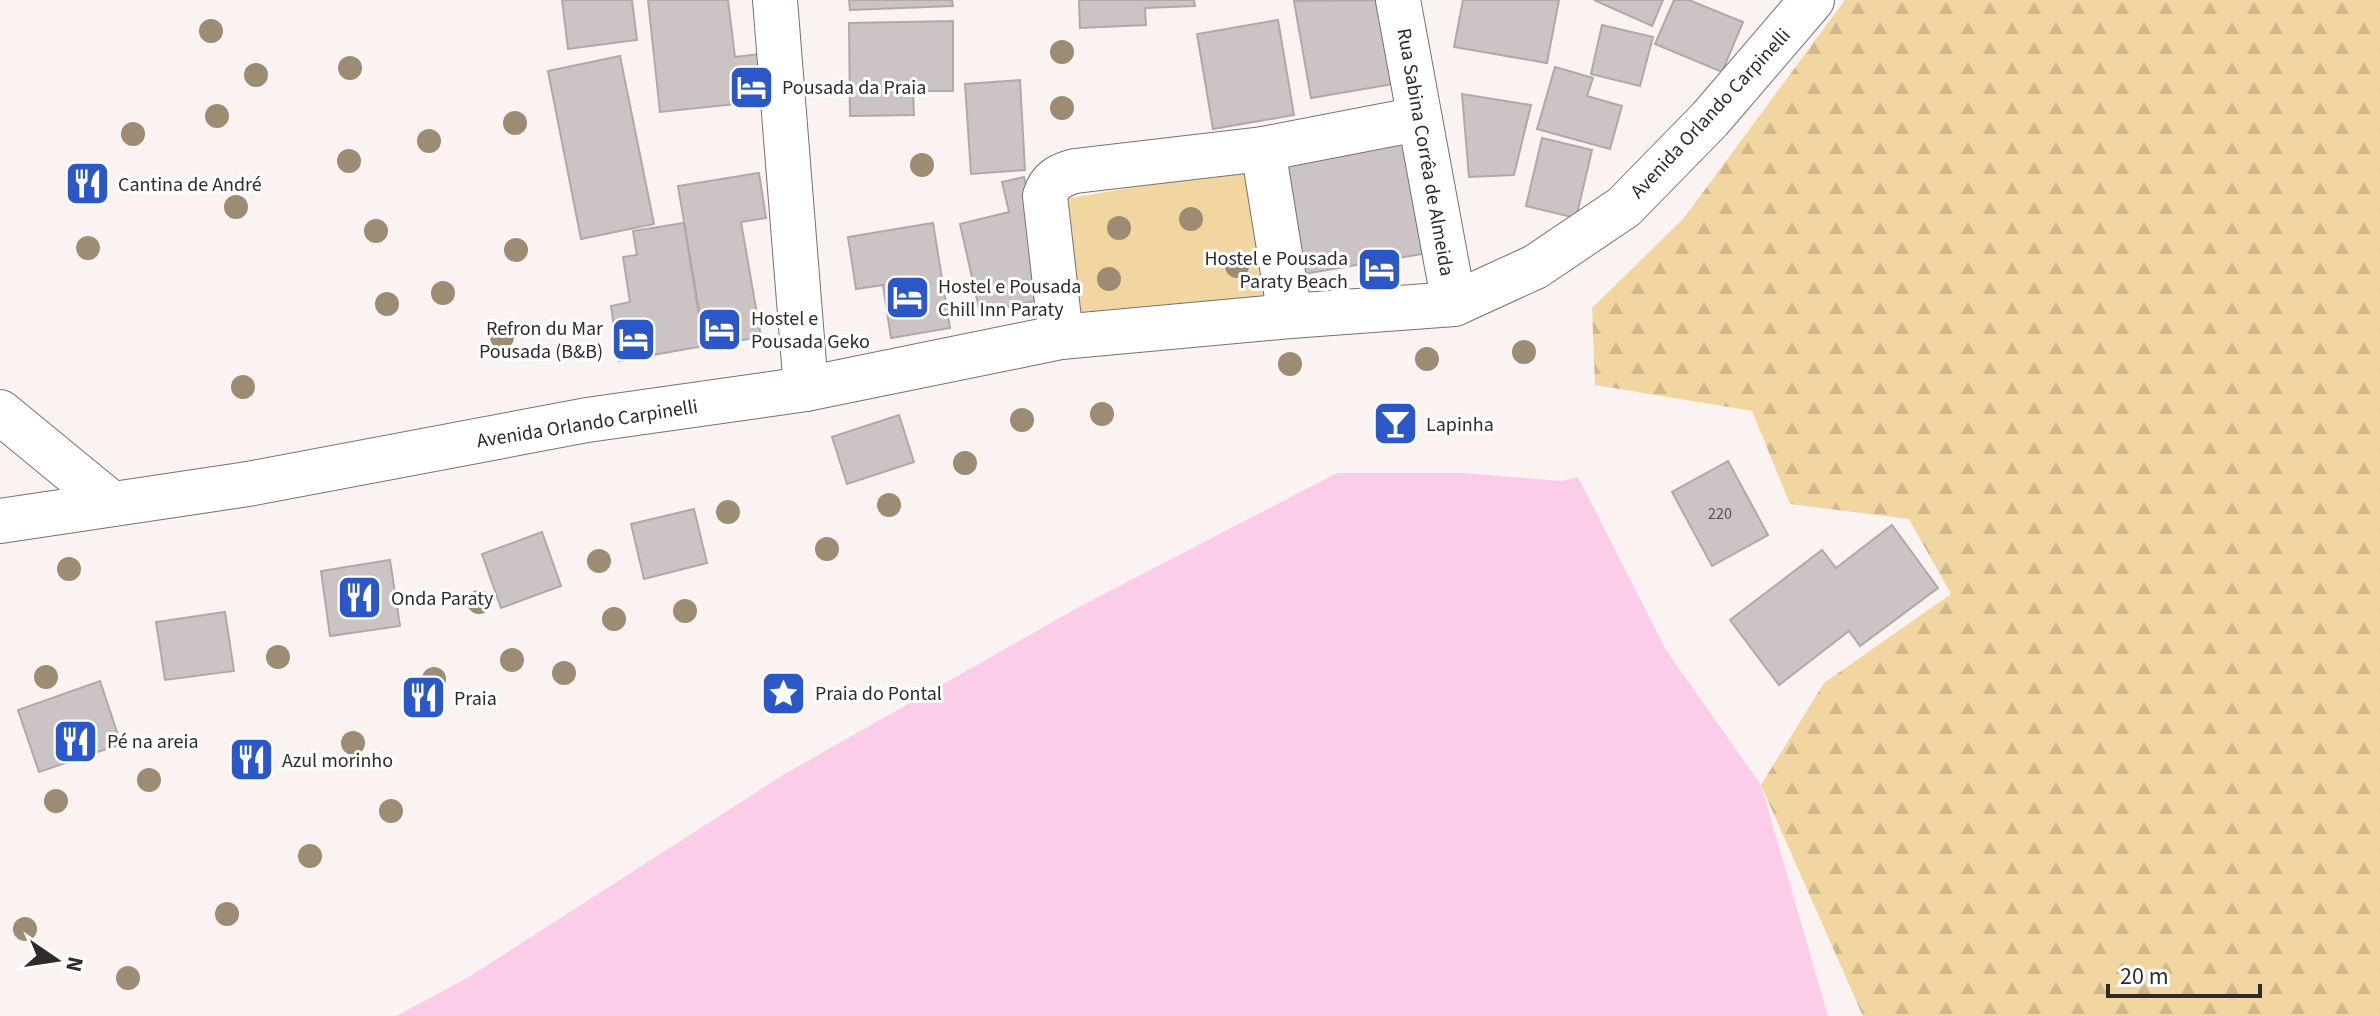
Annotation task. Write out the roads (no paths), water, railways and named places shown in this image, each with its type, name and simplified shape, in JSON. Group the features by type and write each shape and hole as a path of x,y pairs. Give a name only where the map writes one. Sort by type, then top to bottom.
{"street":[{"path":"775,0 806,389"},
{"name":"Rua Sabina Corrêa de Almeida","path":"1398,0 1454,304"},
{"name":"Avenida Orlando Carpinelli","path":"0,521 248,484 587,420 806,389 1061,337 1454,304 1535,267 1624,207 1710,119 1812,0"},
{"path":"1061,337 1045,196 1049,185 1061,175 1263,149 1418,119"},
{"path":"1263,149 1290,316"},
{"path":"0,412 112,504"}],"place":[{"name":"Pousada da Praia","path":"751,87"},
{"name":"Cantina de André","path":"87,184"},
{"name":"Hostel e Pousada Paraty Beach","path":"1379,269"},
{"name":"Hostel e Pousada Chill Inn Paraty","path":"907,297"},
{"name":"Hostel e Pousada Geko","path":"720,330"},
{"name":"Refron du Mar Pousada (B&B)","path":"634,340"},
{"name":"Lapinha","path":"1395,424"},
{"name":"Onda Paraty","path":"360,598"},
{"name":"Praia do Pontal","path":"784,693"},
{"name":"Praia","path":"423,698"},
{"name":"Pé na areia","path":"76,741"},
{"name":"Azul morinho","path":"251,760"}]}
